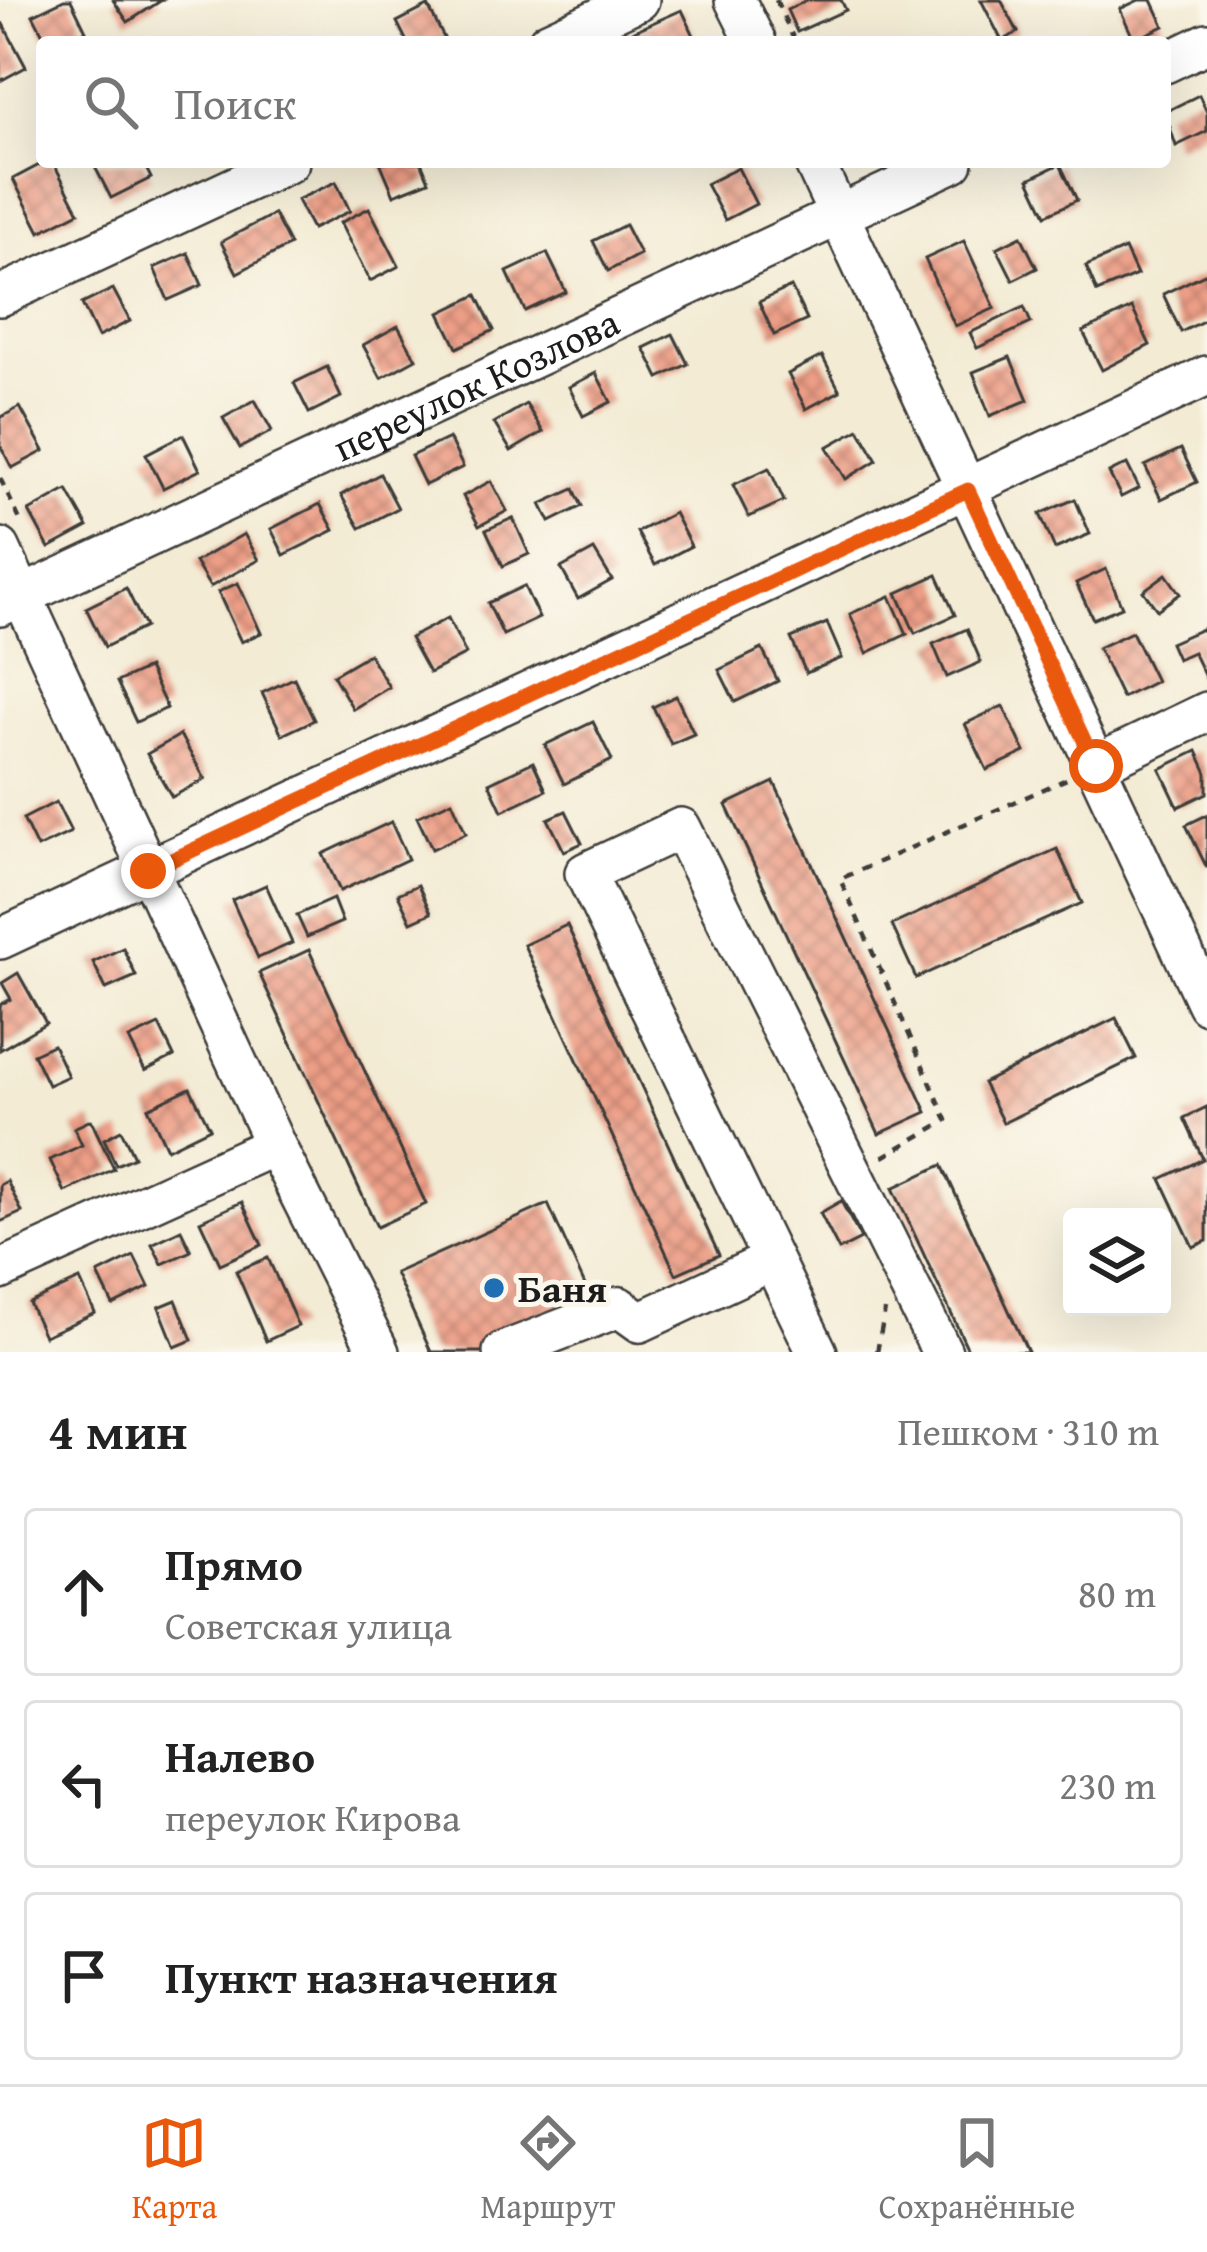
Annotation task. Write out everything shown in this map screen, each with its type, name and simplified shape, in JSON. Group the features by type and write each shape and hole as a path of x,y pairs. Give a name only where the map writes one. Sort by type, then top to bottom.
{"street":[{"path":"561,36 639,0"},
{"path":"735,0 753,36"},
{"path":"1171,60 1207,43"},
{"path":"0,296 277,168"},
{"path":"817,168 968,490 1105,761 1207,1004"},
{"name":"переулок Козлова","path":"11,601 939,168"},
{"path":"0,939 1207,376"},
{"path":"0,548 11,601 148,871 275,1145 379,1352"},
{"path":"1105,761 1207,712"},
{"path":"817,1352 585,873 681,828 942,1352"},
{"path":"0,1270 275,1145"},
{"path":"503,1352 620,1307 640,1322 771,1261"}],"path":[{"path":"776,0 792,36"},
{"path":"853,1174 947,1120 840,879 1105,761"}],"building":[{"path":"71,0 86,31 75,36 44,36 33,15"},
{"path":"113,0 162,0 128,22"},
{"path":"808,0 841,0 846,10 797,32 787,10"},
{"path":"981,0 1001,0 1018,32 999,36"},
{"path":"1152,0 1164,26 1132,36 1120,9"},
{"path":"428,6 443,36 404,36 397,22"},
{"path":"682,10 694,36 634,36 632,32"},
{"path":"3,24 26,67 0,81 0,26"},
{"path":"1199,95 1207,112 1207,131 1176,146 1171,109"},
{"path":"36,167 56,168 79,212 40,232 13,179"},
{"path":"96,168 146,168 151,178 111,198"},
{"path":"383,168 424,168 429,181 394,195"},
{"path":"738,168 756,204 725,220 706,184"},
{"path":"1062,168 1077,200 1046,215 1029,179"},
{"path":"336,182 350,211 312,229 297,200"},
{"path":"369,208 399,266 370,281 340,223"},
{"path":"274,214 290,245 237,273 221,242"},
{"path":"625,225 640,254 608,271 593,241"},
{"path":"1021,236 1037,268 1013,280 997,248"},
{"path":"964,241 995,308 955,326 925,259"},
{"path":"1125,249 1137,275 1097,292 1086,266"},
{"path":"188,253 202,285 168,300 154,268"},
{"path":"547,253 566,292 525,311 507,272"},
{"path":"1207,273 1207,319 1181,332 1163,294"},
{"path":"791,287 807,320 774,335 759,302"},
{"path":"113,289 130,321 98,337 82,304"},
{"path":"477,295 494,330 457,348 440,313"},
{"path":"1024,307 1031,323 977,348 970,333"},
{"path":"1132,308 1150,345 1102,370 1083,332"},
{"path":"398,326 416,359 381,378 363,345"},
{"path":"673,334 688,364 659,378 644,348"},
{"path":"822,356 840,391 806,409 788,374"},
{"path":"1010,357 1028,400 990,416 973,372"},
{"path":"327,367 341,397 309,413 294,383"},
{"path":"596,373 611,402 583,416 569,387"},
{"path":"255,400 272,431 240,448 223,418"},
{"path":"526,404 543,432 511,451 494,423"},
{"path":"20,407 44,451 12,468 0,445 0,418"},
{"path":"859,429 877,460 846,479 827,447"},
{"path":"183,435 200,470 163,488 146,454"},
{"path":"449,438 463,467 425,485 411,456"},
{"path":"1181,449 1197,482 1161,499 1145,466"},
{"path":"1127,464 1139,488 1121,497 1109,473"},
{"path":"769,468 784,501 749,517 733,485"},
{"path":"380,474 398,508 360,528 341,495"},
{"path":"491,481 507,511 479,526 463,496"},
{"path":"574,489 582,506 550,522 541,504"},
{"path":"67,490 88,527 49,548 29,511"},
{"path":"1075,499 1090,534 1055,549 1040,514"},
{"path":"320,504 334,530 284,555 271,529"},
{"path":"674,513 691,546 655,565 637,532"},
{"path":"513,518 529,554 503,566 486,530"},
{"path":"244,534 259,560 210,587 195,562"},
{"path":"594,550 612,580 578,599 561,568"},
{"path":"1106,569 1122,607 1093,619 1076,583"},
{"path":"1166,574 1180,594 1157,610 1143,591"},
{"path":"937,575 955,615 915,633 897,593"},
{"path":"238,583 261,633 241,642 218,592"},
{"path":"524,586 539,618 503,635 488,603"},
{"path":"126,588 145,627 105,647 86,608"},
{"path":"890,596 907,634 867,653 850,614"},
{"path":"448,618 466,654 429,673 410,638"},
{"path":"827,623 842,658 806,673 791,638"},
{"path":"967,629 981,662 947,677 933,644"},
{"path":"1202,629 1207,641 1204,675 1193,652 1177,659 1170,643"},
{"path":"1132,632 1156,681 1122,698 1098,648"},
{"path":"762,649 778,681 735,702 719,670"},
{"path":"369,654 389,687 353,709 333,675"},
{"path":"148,668 167,708 136,722 117,682"},
{"path":"294,678 314,720 282,735 262,693"},
{"path":"676,696 694,734 671,744 653,707"},
{"path":"1003,706 1025,752 987,770 965,724"},
{"path":"593,722 612,760 564,784 545,745"},
{"path":"180,735 205,779 172,797 147,754"},
{"path":"1197,751 1207,773 1207,793 1178,807 1160,769"},
{"path":"533,762 546,790 502,811 489,783"},
{"path":"774,782 927,1112 879,1134 726,805"},
{"path":"452,801 466,833 432,849 417,817"},
{"path":"56,802 71,832 37,848 23,819"},
{"path":"566,811 582,843 564,851 548,819"},
{"path":"1207,815 1207,868 1186,825"},
{"path":"391,822 408,859 340,891 323,854"},
{"path":"1057,849 1082,903 916,978 892,925"},
{"path":"266,885 292,943 258,958 232,900"},
{"path":"418,885 431,913 411,922 398,894"},
{"path":"333,899 342,922 307,937 297,915"},
{"path":"567,925 719,1255 676,1274 524,945"},
{"path":"123,948 136,976 106,989 93,962"},
{"path":"309,950 426,1204 377,1227 259,973"},
{"path":"18,973 46,1023 0,1050 0,1005 11,999 2,983"},
{"path":"1116,1018 1136,1058 1003,1123 983,1083"},
{"path":"159,1025 174,1056 145,1071 129,1039"},
{"path":"53,1045 68,1076 48,1085 33,1054"},
{"path":"190,1088 210,1128 167,1149 148,1108"},
{"path":"1207,1107 1207,1241 1193,1247 1161,1179 1203,1159 1184,1118"},
{"path":"91,1120 114,1169 65,1192 50,1160 82,1145 74,1128"},
{"path":"121,1130 134,1157 116,1165 104,1139"},
{"path":"942,1165 1028,1352 969,1352 893,1188"},
{"path":"7,1181 22,1212 0,1222 0,1185"},
{"path":"841,1201 861,1239 839,1250 820,1213"},
{"path":"242,1202 262,1245 220,1264 200,1221"},
{"name":"Баня","path":"548,1204 593,1303 484,1352 431,1352 395,1273"},
{"path":"181,1230 191,1251 162,1264 152,1244"},
{"path":"134,1256 149,1287 113,1305 98,1274"},
{"path":"268,1258 298,1326 266,1341 236,1271"},
{"path":"80,1280 95,1313 44,1336 29,1303"},
{"path":"176,1300 192,1340 175,1347 159,1307"}],"place":[{"name":"Баня","path":"494,1288"}],"route":[{"path":"148,871 968,490 1096,766"}]}
